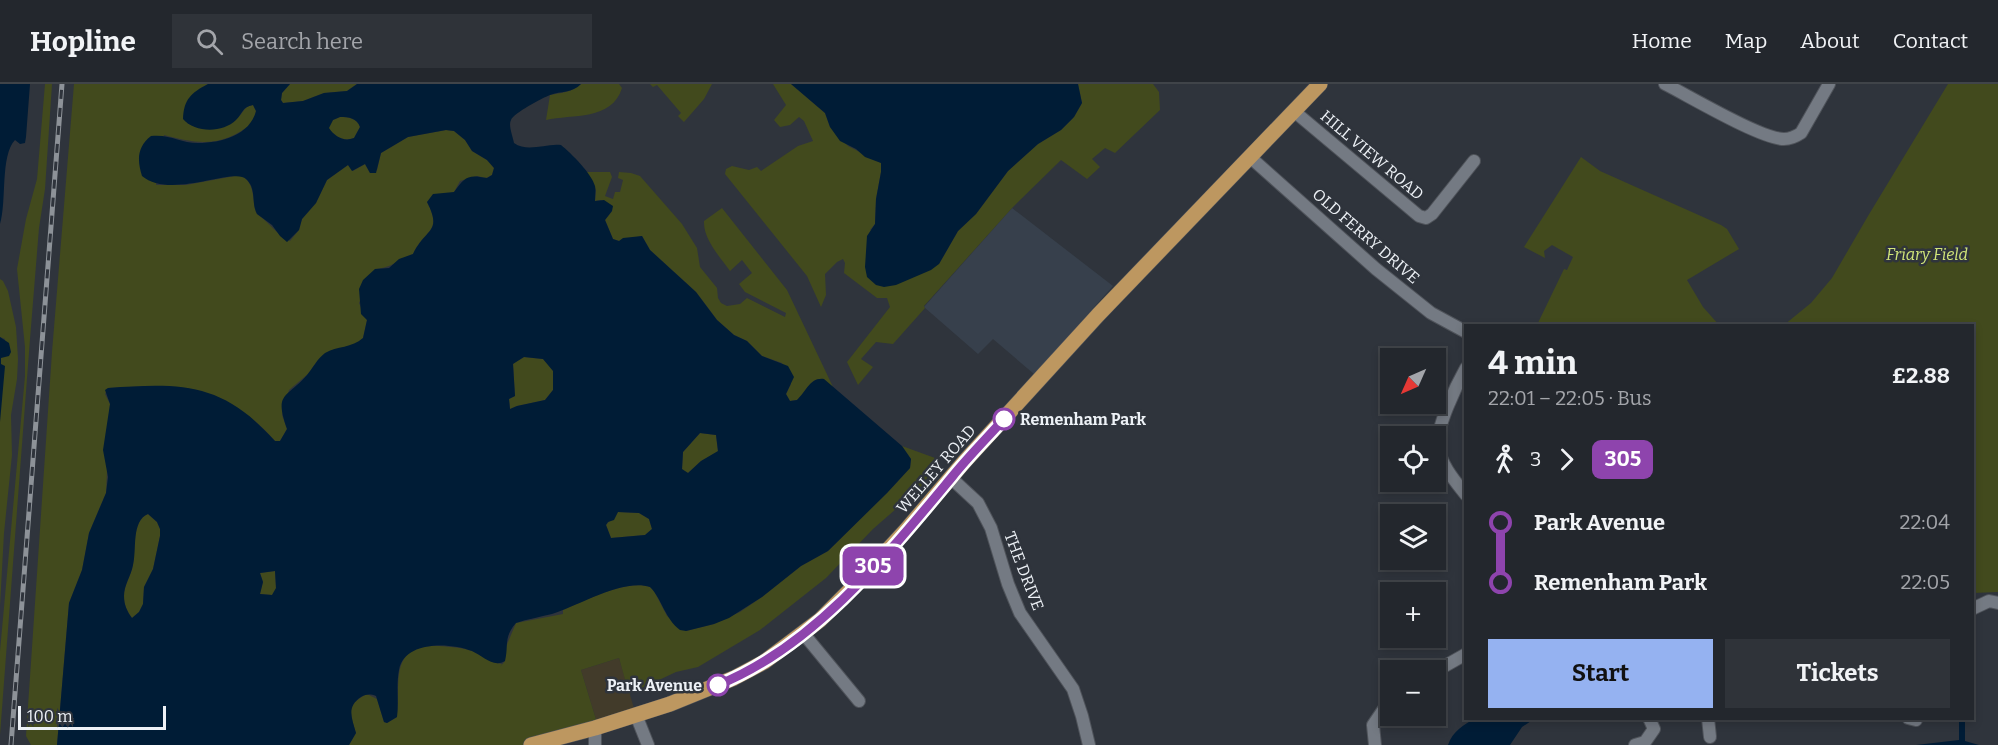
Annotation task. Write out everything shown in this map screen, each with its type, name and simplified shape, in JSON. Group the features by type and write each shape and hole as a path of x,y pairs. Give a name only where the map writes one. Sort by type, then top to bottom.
{"main road":[{"name":"WELLEY ROAD","path":"531,745 636,715 735,678 765,662 820,620 859,581 1098,315 1320,84"}],"street":[{"path":"1665,84 1758,132 1784,139 1801,133 1829,84"},
{"name":"HILL VIEW ROAD","path":"1295,112 1419,216 1426,218 1432,214 1474,161"},
{"name":"OLD FERRY DRIVE","path":"1250,157 1376,269 1431,313 1464,331"},
{"path":"1464,372 1445,411 1438,445 1446,467 1464,492"},
{"name":"THE DRIVE","path":"951,478 978,503 991,528 1008,584 1020,613 1073,689 1089,745"},
{"path":"1974,608 1989,601 1998,603"},
{"path":"802,633 859,701"},
{"path":"1446,665 1464,655"},
{"path":"636,715 648,745"},
{"path":"1375,745 1373,725 1380,715"},
{"path":"1635,745 1645,742 1654,729 1649,720"},
{"path":"1708,720 1710,737"},
{"path":"595,728 595,745"}],"shaded area":[{"path":"1012,208 1113,286 1034,374 993,339 978,354 924,307"},
{"path":"619,658 636,715 598,726 581,670"}],"green space":[{"path":"45,84 52,84 45,189 39,228 0,735 0,651 25,376 25,347 17,269 26,219 37,179"},
{"path":"74,84 208,84 199,89 187,123 206,128 224,126 239,117 247,107 253,105 256,111 254,122 221,140 200,142 164,135 156,185 186,185 240,175 251,187 257,214 281,236 290,241 299,230 302,219 316,203 327,180 348,165 353,171 365,164 370,173 377,170 381,153 408,137 446,130 454,131 465,140 472,151 487,160 494,168 492,175 486,178 477,176 460,181 454,192 427,202 433,220 430,230 413,254 375,269 359,303 367,320 363,338 355,345 333,350 318,360 308,374 289,390 282,415 287,429 280,441 275,441 238,408 219,398 179,388 108,388 105,394 110,404 106,493 89,533 82,570 69,603 57,745 31,745 26,736 52,352"},
{"path":"290,84 357,84 347,91 324,93 303,101 283,103 282,93"},
{"path":"581,84 619,84 622,88 617,99 600,111 546,120 550,95 563,93"},
{"path":"650,84 712,84 704,99 684,122 678,116 681,113 657,85 653,87"},
{"path":"773,84 791,84 825,113 830,127 848,146 881,163 875,224 870,230 939,264 958,231 976,214 1008,171 1038,144 1061,130 1074,117 1082,103 1078,84 1153,84 1159,92 1160,110 1115,153 1105,148 1092,159 1100,167 1087,179 1061,160 1012,208 893,344 876,342 861,359 873,367 858,385 847,362 890,307 887,298 877,298 844,273 843,259 825,274 826,295 821,307 807,276 725,174 726,169 732,166 749,170 757,167 761,171 798,146 813,141 804,121 799,117 790,125 780,127 774,120 786,105"},
{"name":"Friary Field","path":"1948,84 1998,84 1998,592 1974,593 1974,324 1785,324 1811,303 1832,278"},
{"path":"340,117 352,119 359,124 360,127 354,138 340,138 328,128 333,120"},
{"path":"1581,157 1600,171 1721,225 1727,229 1739,249 1687,280 1703,307 1718,324 1537,324 1564,269 1567,270 1573,257 1552,245 1544,251 1545,258 1524,247"},
{"path":"585,172 610,172 612,177 605,196 613,199 615,192 620,192 623,180 618,178 619,172 640,176 682,224 697,248 700,267 717,288 721,303 727,306 740,304 747,298 785,317 786,313 745,292 739,284 752,273 742,260 730,271 713,248 704,228 704,221 722,208 787,290 833,387 826,382 816,380 797,400 790,401 786,394 791,384 782,363 762,356 747,341 734,335 717,320 696,292 650,250 642,236 619,241 613,239 605,220 612,211 601,200 595,201 596,190"},
{"path":"0,279 8,291 16,327 18,359 11,415 12,455 0,606 0,357 5,339 0,337"},
{"path":"524,357 543,359 554,371 553,390 545,400 510,409 509,399 515,396 513,363"},
{"path":"700,433 716,435 718,452 701,461 688,473 682,470 683,452"},
{"path":"902,446 935,458 930,474 920,488 873,529 826,578 760,630 698,667 676,672 629,694 619,658 581,670 598,726 531,745 349,745 356,733 351,710 360,698 367,694 377,699 384,722 387,723 397,717 400,668 404,658 411,651 423,647 456,647 502,664 500,667 505,661 505,649 516,623 563,614 563,610 582,601 630,586 650,587 667,616 686,631 714,624 740,612 801,566 828,551 887,493 910,468 911,459"},
{"path":"618,512 639,513 649,519 652,529 645,535 611,538 606,525"},
{"path":"148,514 157,522 160,536 153,569 144,587 143,604 132,618 125,605 124,592 133,565 137,529 139,523"},
{"path":"275,571 276,589 272,595 260,594 263,582 260,573"}],"water":[{"path":"0,84 30,84 25,143 20,144 15,140 10,147 0,224"},
{"path":"208,84 290,84 282,93 283,103 303,101 324,93 347,91 357,84 581,84 546,97 513,117 510,125 514,143 531,148 561,145 590,176 595,186 595,201 604,200 613,206 605,220 613,239 619,241 623,238 642,236 650,250 696,292 717,320 734,335 747,341 762,356 788,366 794,377 786,394 790,401 797,400 815,380 824,379 902,446 911,459 910,468 828,551 801,566 762,597 729,618 714,624 686,631 680,630 650,587 627,586 552,614 516,623 508,637 505,661 501,663 492,662 472,651 452,646 440,645 418,649 403,660 399,670 397,717 387,723 384,722 376,696 361,697 352,709 356,733 349,745 57,745 69,603 82,570 89,533 106,493 108,477 103,450 110,404 105,390 134,386 158,386 199,390 237,407 275,441 280,441 287,429 282,408 284,397 307,375 325,353 354,344 363,338 367,320 361,314 359,289 363,280 375,269 389,268 399,259 413,254 433,225 427,202 433,194 454,192 467,178 475,176 487,178 492,175 494,168 487,160 472,151 465,140 454,131 446,130 408,137 381,153 376,173 370,173 365,164 352,171 348,165 327,180 316,203 302,219 299,230 287,242 272,225 257,214 252,187 246,179 239,176 168,185 154,183 142,176 139,154 146,140 151,136 164,136 192,143 207,143 241,132 253,119 256,111 253,105 247,107 236,120 224,127 209,130 188,124 183,119 185,106 190,97","holes":["340,117 349,118 355,120 360,127 354,138 343,139 329,128 333,120","524,357 543,359 553,371 553,390 545,400 510,409 509,399 515,396 513,364","700,433 716,435 718,451 701,461 688,473 682,469 683,452","618,512 639,513 649,519 652,529 645,535 611,538 606,525 614,520","148,514 157,522 160,536 153,569 144,587 143,604 132,618 126,608 124,596 133,565 139,523","275,571 276,588 272,595 260,594 263,582 260,573"]},
{"path":"791,84 1078,84 1082,103 1074,117 1061,130 1038,144 1008,171 976,214 958,231 939,264 931,270 896,285 884,287 876,285 867,277 865,267 867,236 875,224 881,163 865,157 856,149 840,141 830,127 825,113"},
{"path":"0,337 9,343 11,352 9,356 1,358 1,364 5,366 0,422"},
{"path":"1472,720 1532,720 1522,727 1510,745 1448,745 1459,729"},
{"path":"1958,720 1965,720 1965,741 1979,745 1916,745 1959,740"}],"railway":[{"path":"11,745 62,84"}],"bus line":[{"name":"305","path":"718,685 765,662 820,620 906,530 1004,419"}],"place":[{"name":"Remenham Park","path":"1004,419"},
{"name":"Park Avenue","path":"718,685"}]}
